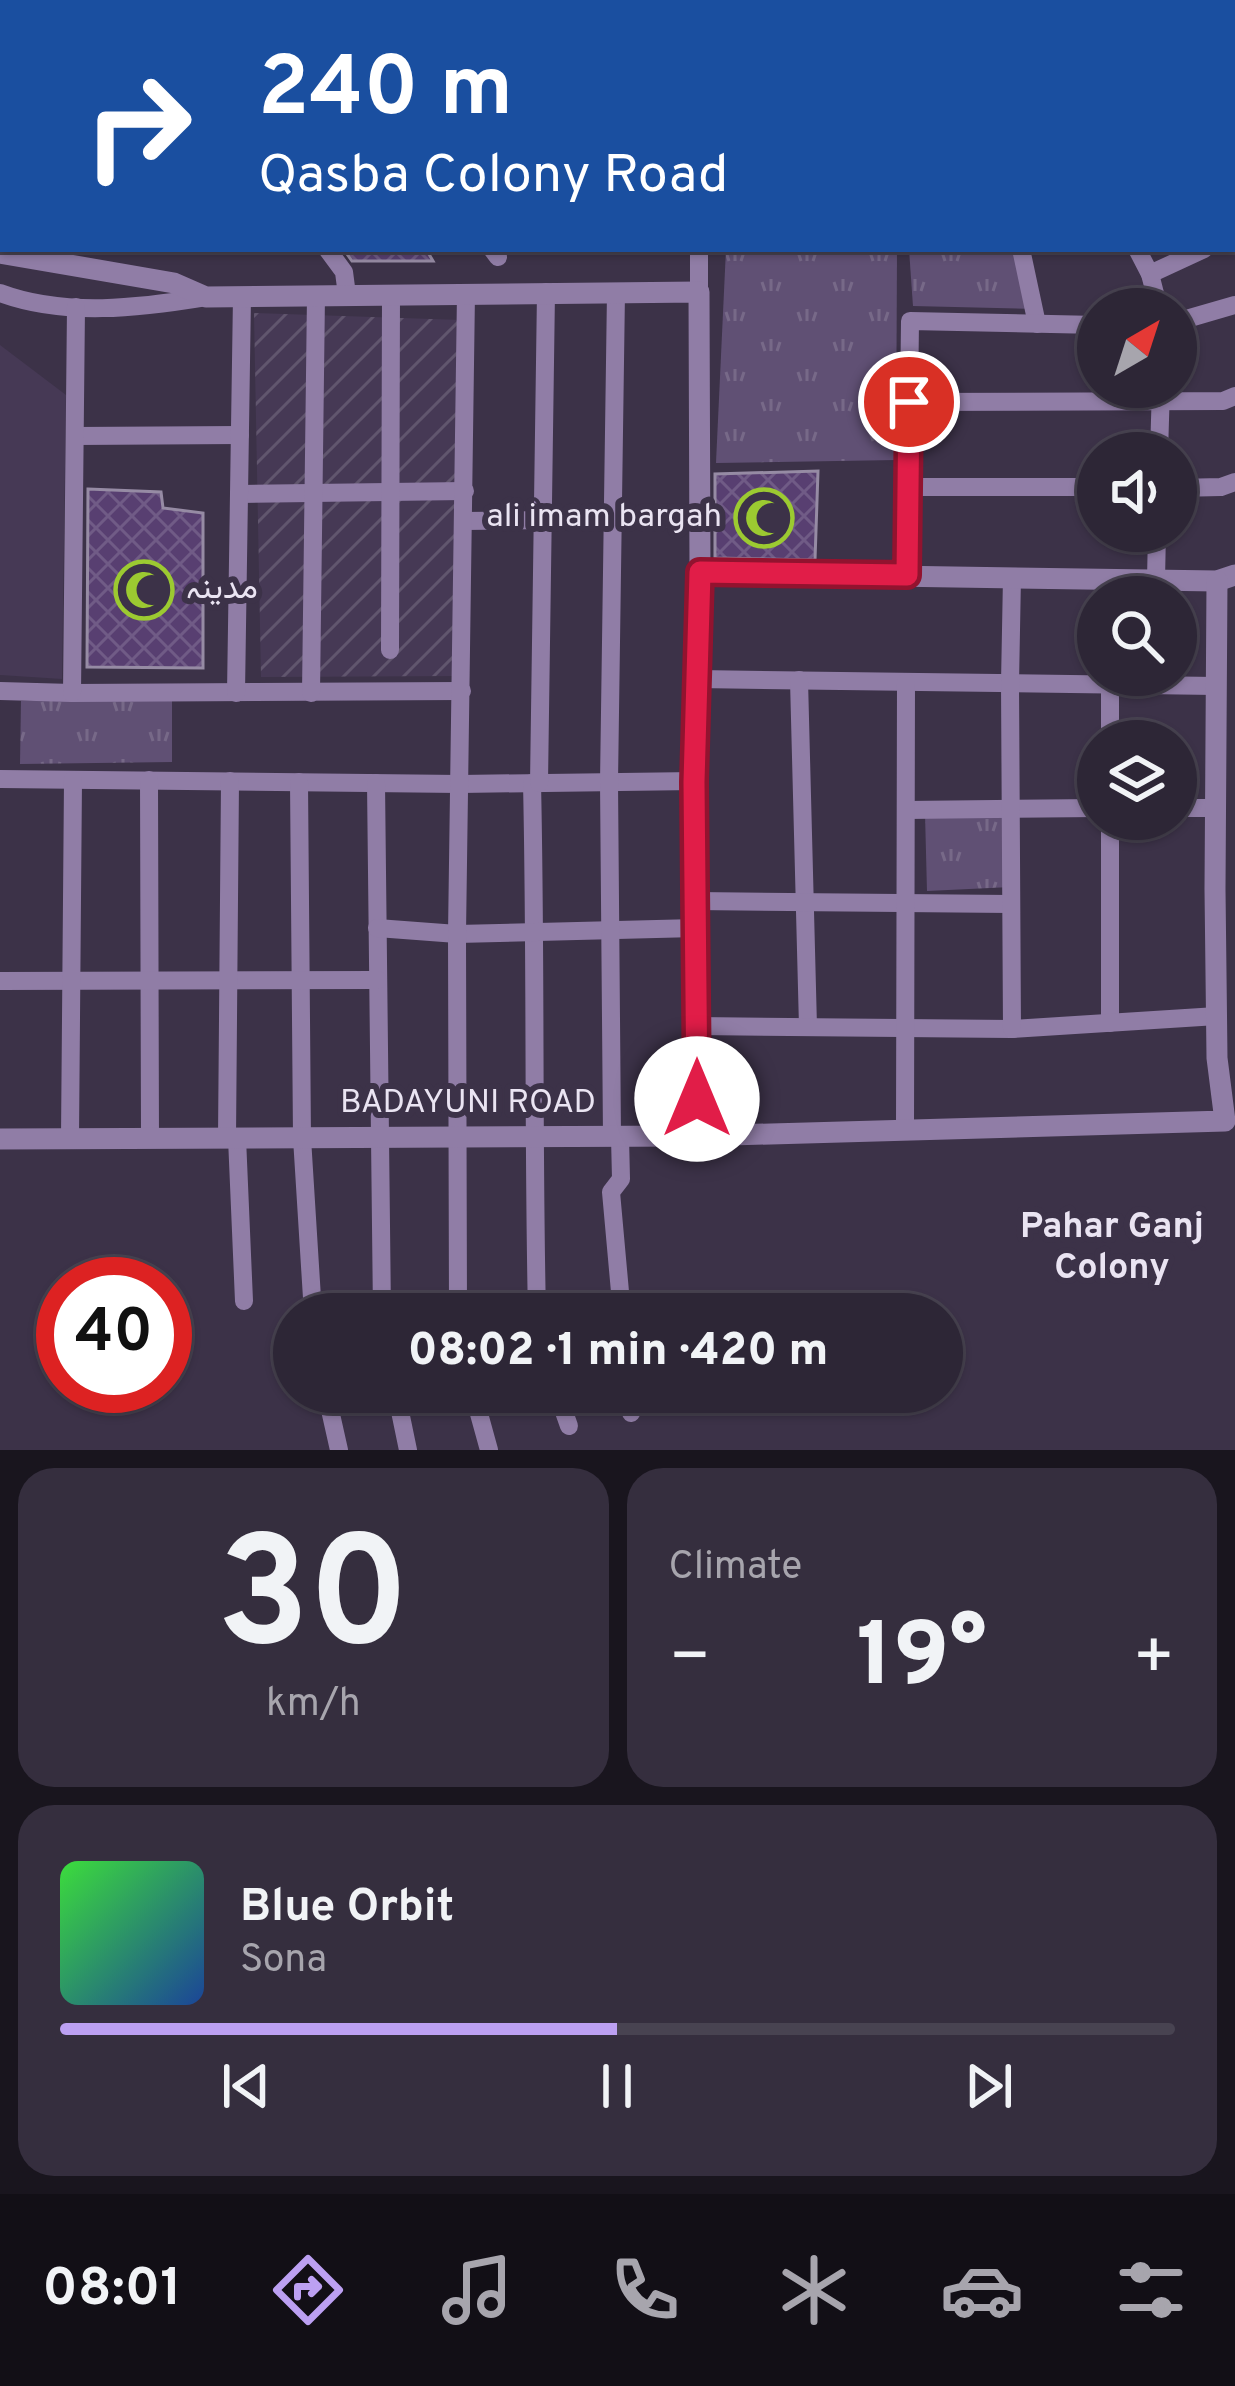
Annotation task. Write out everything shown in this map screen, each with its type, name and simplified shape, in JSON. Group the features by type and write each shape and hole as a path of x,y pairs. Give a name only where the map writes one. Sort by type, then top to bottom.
{"street":[{"path":"336,252 347,295"},
{"path":"697,1136 694,782 700,572 699,252"},
{"path":"1022,252 1037,324"},
{"path":"1139,252 1154,288"},
{"path":"1150,274 1198,252"},
{"path":"0,253 174,283 206,297"},
{"path":"537,1293 536,783 546,292"},
{"path":"616,292 609,782 616,1137 621,1179 611,1192 620,1293"},
{"path":"0,293 21,301 76,307 242,296 699,292"},
{"path":"458,1293 457,934 466,293"},
{"path":"390,650 391,294"},
{"path":"236,693 242,296"},
{"path":"310,693 316,296"},
{"path":"1197,316 1235,305"},
{"path":"72,693 76,307"},
{"path":"907,575 910,321 1077,325"},
{"path":"1197,398 1223,401 1235,396"},
{"path":"909,402 1077,397"},
{"path":"75,436 240,435"},
{"path":"1197,488 1221,488 1235,482"},
{"path":"908,487 1077,488"},
{"path":"239,494 465,491"},
{"path":"464,521 700,518"},
{"path":"700,572 1077,578"},
{"path":"1012,577 1012,1029"},
{"path":"1226,578 1216,686 1215,808 1217,1058 1228,1110"},
{"path":"697,679 1077,684"},
{"path":"799,680 808,1027"},
{"path":"905,1130 906,682"},
{"path":"1197,686 1216,686"},
{"path":"0,691 463,691"},
{"path":"0,779 694,782"},
{"path":"70,1138 73,780"},
{"path":"149,780 150,1138"},
{"path":"230,781 232,1138 244,1301"},
{"path":"299,782 302,1138 312,1293"},
{"path":"376,783 382,1293"},
{"path":"906,810 1077,808"},
{"path":"1197,808 1215,808"},
{"path":"1110,840 1110,1023"},
{"path":"695,902 1011,904"},
{"path":"377,928 457,934 696,928"},
{"path":"0,981 378,980"},
{"path":"696,1026 1012,1029 1216,1016"},
{"name":"BADAYUNI ROAD","path":"0,1139 697,1136 905,1130 1228,1110"},
{"path":"330,1413 338,1450"},
{"path":"400,1413 408,1450"},
{"path":"478,1413 488,1450"},
{"path":"564,1413 569,1426"}],"shaded area":[{"path":"254,313 460,320 457,676 261,677"},
{"path":"0,345 66,395 62,679 0,675"}],"green space":[{"path":"726,252 897,252 896,460 716,463"},
{"path":"909,252 1023,252 1038,309 913,306"},
{"path":"172,700 172,762 20,764 21,701"},
{"path":"925,813 1007,816 1011,887 927,891"}],"building":[{"path":"428,252 433,261 352,261 347,254"},
{"name":"ali imam bargah","path":"818,471 815,560 715,558 715,474"},
{"name":"مدینہ","path":"88,489 161,492 163,508 203,513 203,668 87,667"}],"place":[{"name":"ali imam bargah","path":"764,518"},
{"name":"مدینہ","path":"144,590"}],"district":[{"name":"Pahar Ganj Colony","path":"1112,1248"}],"route":[{"path":"697,1099 694,782 700,572 907,575 909,402"}]}
